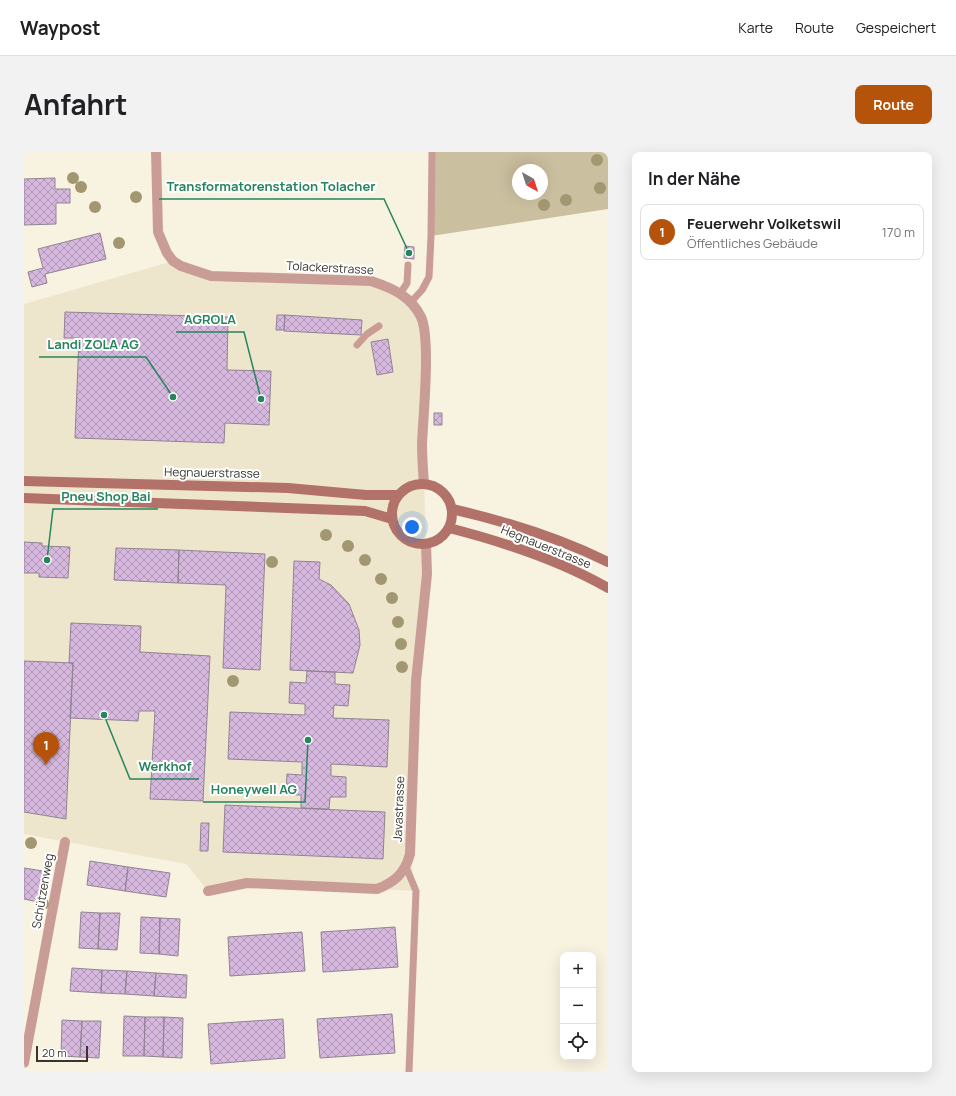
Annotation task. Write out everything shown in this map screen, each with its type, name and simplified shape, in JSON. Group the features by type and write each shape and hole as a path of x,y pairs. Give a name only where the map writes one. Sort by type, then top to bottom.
{"main road":[{"name":"Hegnauerstrasse","path":"24,481 288,488 366,495 399,495"},
{"path":"424,484 439,489 450,501 452,509 449,528 443,536 426,544 408,541 395,528 392,519 392,510 399,495 415,485 424,484"},
{"path":"24,498 365,511 392,519"},
{"name":"Hegnauerstrasse","path":"452,509 505,523 553,539 608,562"},
{"name":"Hegnauerstrasse","path":"449,528 500,541 553,562 608,588"}],"street":[{"name":"Tolackerstrasse","path":"156,152 158,232 173,261 181,266 211,276 371,281 393,288 411,302 422,318 426,337 422,446 424,484"},
{"name":"Javastrasse","path":"406,867 410,854 416,681 427,574 426,544"},
{"name":"Schützenweg","path":"24,1063 65,842"},
{"path":"208,891 247,883 377,889 394,881 406,867"}],"lane":[{"path":"411,302 422,290 429,277 432,152"},
{"path":"400,294 407,283 408,265"},
{"path":"357,345 367,334 379,326"},
{"path":"406,867 416,891 409,1072"}],"shaded area":[{"path":"432,152 608,152 608,209 431,236"},
{"path":"173,261 211,276 371,281 411,302 425,337 424,484 427,574 410,854 416,891 247,883 208,891 186,864 24,834 24,304"}],"building":[{"path":"55,178 55,189 70,189 70,203 56,203 56,224 24,225 24,179"},
{"path":"100,233 106,259 45,274 47,283 32,287 28,272 43,268 38,249"},
{"path":"405,246 414,247 414,259 404,258"},
{"path":"65,312 228,317 227,370 271,371 269,425 225,423 224,443 75,438 79,338 64,338"},
{"path":"277,315 285,315 284,330 276,330"},
{"path":"285,315 362,320 361,335 284,331"},
{"path":"388,339 393,372 377,375 371,342"},
{"path":"434,413 442,413 442,425 434,425"},
{"path":"24,542 42,543 42,546 70,547 68,578 39,577 39,573 24,573"},
{"path":"116,548 179,550 178,583 114,580"},
{"path":"179,550 265,554 260,670 223,668 226,585 178,583"},
{"path":"294,561 320,562 319,579 331,585 349,604 359,630 360,645 353,673 290,670"},
{"path":"71,623 141,626 140,652 210,656 203,801 150,799 155,711 139,711 138,721 70,718 73,663 69,663"},
{"path":"24,661 73,663 66,819 24,812"},
{"path":"307,671 335,672 335,684 350,685 348,706 334,705 333,718 389,720 387,767 331,764 331,776 346,777 346,797 330,797 329,809 301,808 301,795 286,795 287,774 302,775 302,762 228,759 230,712 305,715 305,704 289,703 290,682 306,683"},
{"path":"225,805 385,812 383,859 223,852"},
{"path":"201,823 209,823 208,851 200,851"},
{"path":"90,861 128,867 125,891 87,885"},
{"path":"128,867 170,873 166,897 125,891"},
{"path":"24,868 43,871 38,902 24,899"},
{"path":"81,912 100,913 98,949 79,948"},
{"path":"100,913 120,913 117,950 98,949"},
{"path":"141,917 160,918 159,954 140,953"},
{"path":"160,918 180,919 178,956 159,954"},
{"path":"395,927 398,967 323,972 321,932"},
{"path":"302,932 305,971 230,976 228,937"},
{"path":"72,968 102,970 101,993 70,991"},
{"path":"102,970 127,971 125,994 101,993"},
{"path":"127,971 156,973 154,996 125,994"},
{"path":"156,973 187,975 186,998 154,996"},
{"path":"392,1014 395,1053 320,1058 317,1019"},
{"path":"124,1016 145,1017 144,1056 123,1056"},
{"path":"145,1017 164,1017 163,1057 144,1056"},
{"path":"164,1017 183,1018 182,1058 163,1057"},
{"path":"283,1019 285,1058 211,1064 208,1024"},
{"path":"62,1020 82,1021 80,1057 61,1056"},
{"path":"82,1021 101,1021 99,1058 80,1057"}],"place":[{"name":"Transformatorenstation Tolacher","path":"409,253"},
{"name":"Landi ZOLA AG","path":"173,397"},
{"name":"AGROLA","path":"261,399"},
{"name":"Pneu Shop Bai","path":"47,560"},
{"name":"Werkhof","path":"104,715"},
{"name":"Honeywell AG","path":"308,740"},
{"name":"Feuerwehr Volketswil","path":"46,765"}]}
